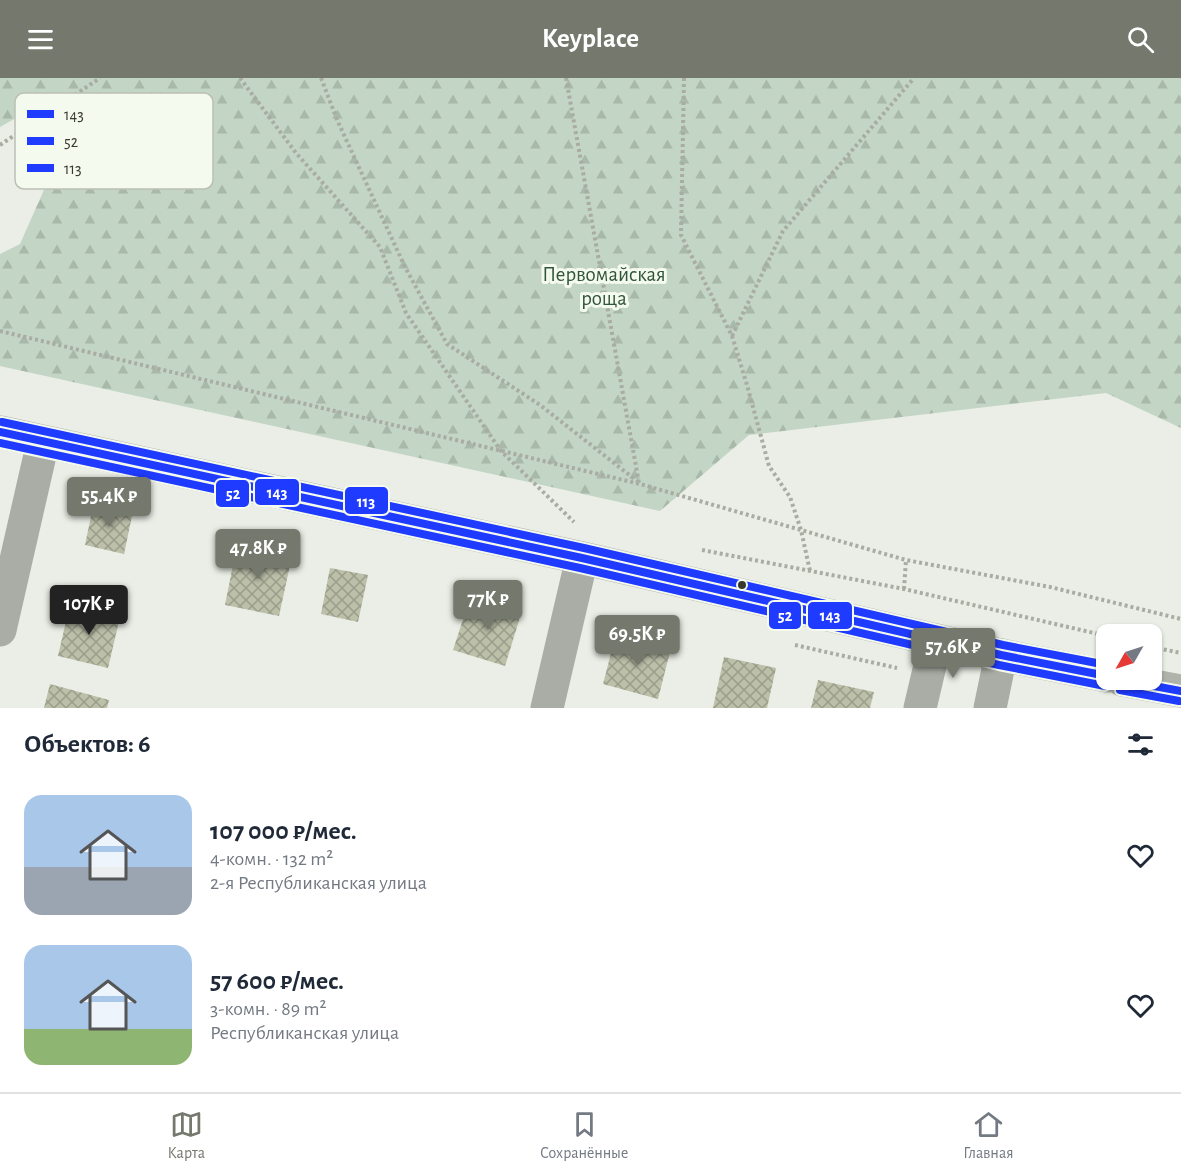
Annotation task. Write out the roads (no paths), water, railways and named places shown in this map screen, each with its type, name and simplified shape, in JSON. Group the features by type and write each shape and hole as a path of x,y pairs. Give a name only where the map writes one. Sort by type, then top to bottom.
{"main road":[{"path":"0,432 582,558 1001,655 1096,674"},
{"path":"1162,688 1181,692"}],"street":[{"path":"0,630 43,442"},
{"path":"547,708 582,558"},
{"path":"920,708 936,640"},
{"path":"990,708 1001,655"}],"park label":[{"name":"Первомайская роща","path":"604,286"}]}
